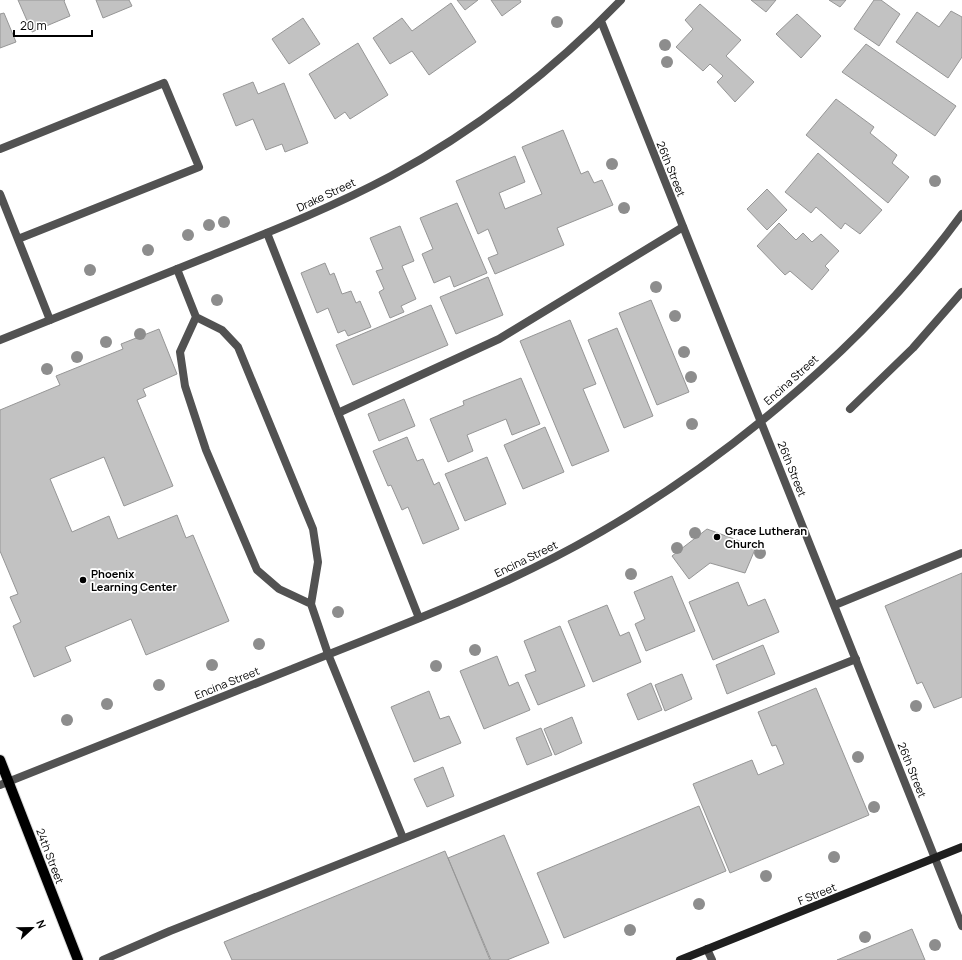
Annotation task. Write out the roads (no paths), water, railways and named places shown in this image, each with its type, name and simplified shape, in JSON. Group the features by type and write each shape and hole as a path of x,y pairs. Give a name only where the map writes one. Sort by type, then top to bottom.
{"main road":[{"name":"24th Street","path":"0,760 4,784 78,960"},
{"name":"F Street","path":"680,960 962,847"}],"street":[{"name":"Drake Street","path":"0,340 316,213 392,176 464,132 532,82 601,21 621,0"},
{"name":"26th Street","path":"601,21 962,926"},
{"path":"0,149 164,83 199,167 18,239"},
{"path":"0,194 50,320"},
{"name":"Encina Street","path":"4,784 478,594 556,557 631,514 702,466 760,422 810,379 857,334 901,288 962,214"},
{"path":"338,413 499,339 683,227"},
{"path":"267,233 419,618"},
{"path":"177,268 196,317 222,330 238,347 313,530 318,562 311,604 328,654 403,838"},
{"path":"850,409 913,348 962,292"},
{"path":"196,317 180,352 185,386 206,450 257,570 279,589 311,604"},
{"path":"835,605 962,553"},
{"path":"103,960 170,930 856,659"},
{"path":"707,949 712,960"}],"place":[{"name":"Grace Lutheran Church","path":"717,537"},
{"name":"Phoenix Learning Center","path":"83,580"}]}
